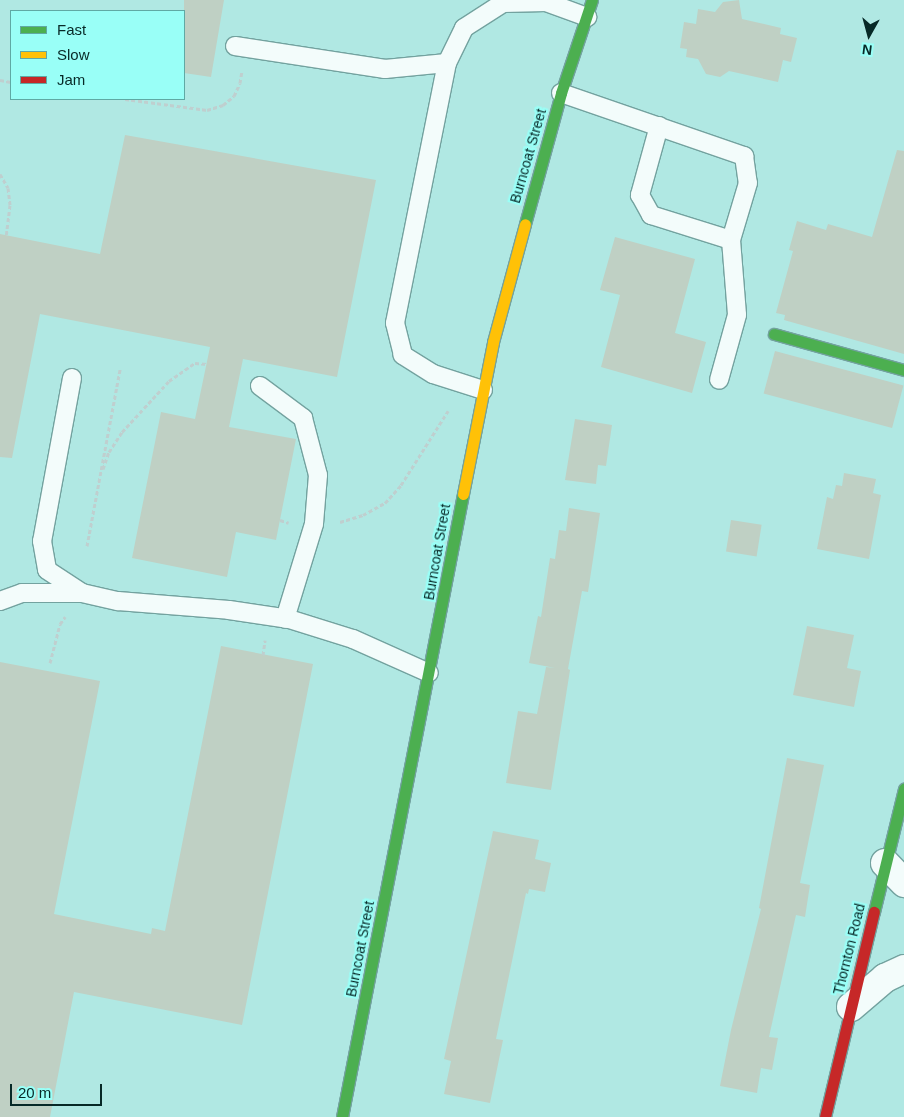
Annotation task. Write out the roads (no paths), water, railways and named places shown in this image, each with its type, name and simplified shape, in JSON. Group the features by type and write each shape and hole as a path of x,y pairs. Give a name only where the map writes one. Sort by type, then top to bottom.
{"main road":[{"name":"Burncoat Street","path":"342,1117 493,342 561,94 590,8"},
{"path":"774,334 904,370"},
{"name":"Thornton Road","path":"824,1117 904,788"}],"street":[{"path":"886,863 904,883"},
{"path":"851,1007 885,978 904,969"}],"lane":[{"path":"483,390 433,374 403,355 395,323 447,64 464,28 503,3 546,2 590,8"},
{"path":"241,47 385,69 447,64"},
{"path":"561,94 744,156 748,184 731,240 737,315 719,380"},
{"path":"659,126 640,195 651,215 731,240"},
{"path":"72,378 42,541 48,570 82,592"},
{"path":"260,386 303,418 318,474 314,524 285,618"},
{"path":"0,601 22,594 82,592 118,601 229,610 285,618 353,639 429,673"}]}
